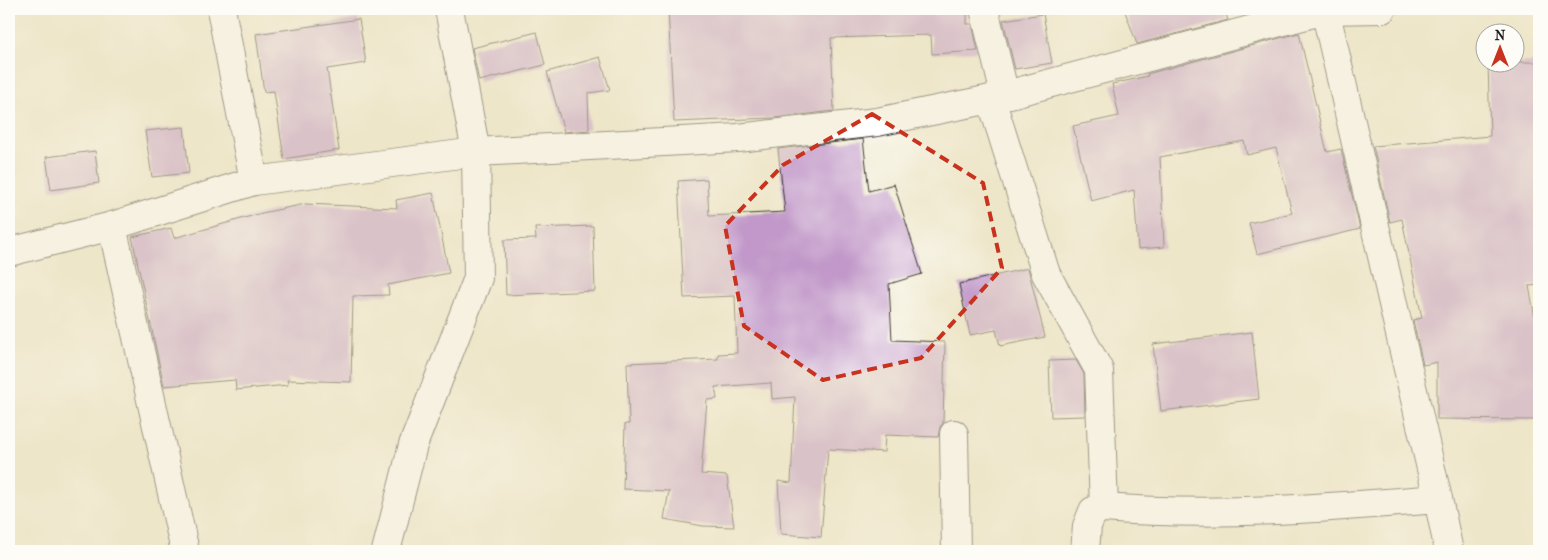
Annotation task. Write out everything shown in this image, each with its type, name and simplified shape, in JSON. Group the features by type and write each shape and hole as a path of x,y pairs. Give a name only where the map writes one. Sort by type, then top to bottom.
{"street":[{"path":"221,9 254,181"},
{"path":"386,551 413,444 478,278 476,152 449,9"},
{"path":"984,9 998,97 1046,274 1099,370 1104,508"},
{"path":"1325,9 1449,551"},
{"path":"9,252 112,226 254,181 476,152 738,138 877,122 998,97 1325,9 1382,9"},
{"path":"112,226 185,551"},
{"path":"954,434 956,551"},
{"path":"1085,551 1087,526 1093,511 1104,508 1150,512 1330,508 1438,499"}],"highlighted area":[{"path":"872,114 983,183 1002,268 921,358 823,380 744,326 725,226 783,165"}],"building":[{"path":"668,9 967,9 967,24 972,24 978,51 932,54 931,35 831,38 834,111 774,118 674,122"},
{"path":"1124,9 1224,9 1228,20 1137,44"},
{"path":"1043,14 1052,63 1015,69 1003,20"},
{"path":"359,19 366,63 327,69 339,150 284,159 274,91 264,92 256,34"},
{"path":"537,32 545,65 479,81 472,48"},
{"path":"1299,33 1327,152 1341,149 1360,229 1257,254 1249,223 1292,213 1276,148 1247,155 1244,141 1160,157 1164,247 1138,249 1134,190 1091,201 1073,126 1119,116 1112,84 1148,76 1147,74"},
{"path":"600,57 610,90 588,93 589,130 564,132 547,72"},
{"path":"1526,62 1539,62 1539,285 1529,286 1539,339 1539,420 1437,419 1437,362 1423,365 1413,320 1422,318 1402,219 1390,222 1373,146 1490,136 1488,72 1526,72"},
{"path":"184,127 189,173 152,177 145,131"},
{"path":"863,139 869,191 894,184 922,274 889,284 892,340 945,342 943,423 938,437 885,435 884,452 828,449 821,537 781,534 778,481 791,483 795,397 772,399 771,383 715,387 717,399 707,400 701,474 727,476 734,527 703,526 664,519 669,491 623,489 625,424 629,424 627,363 718,359 718,354 737,353 735,296 684,298 678,181 707,179 709,216 785,212 778,149"},
{"path":"95,151 99,183 51,190 46,157"},
{"path":"433,193 449,273 388,285 389,295 353,296 351,382 287,380 288,385 236,390 235,380 164,386 132,237 171,228 174,238 262,213 305,204 397,208 396,200"},
{"path":"593,226 595,291 506,295 504,240 536,239 535,228"},
{"path":"1028,268 1045,337 1000,346 996,330 970,335 959,284"},
{"path":"1252,332 1259,399 1161,411 1153,344"},
{"path":"1076,360 1084,374 1085,416 1051,417 1049,361"}]}
